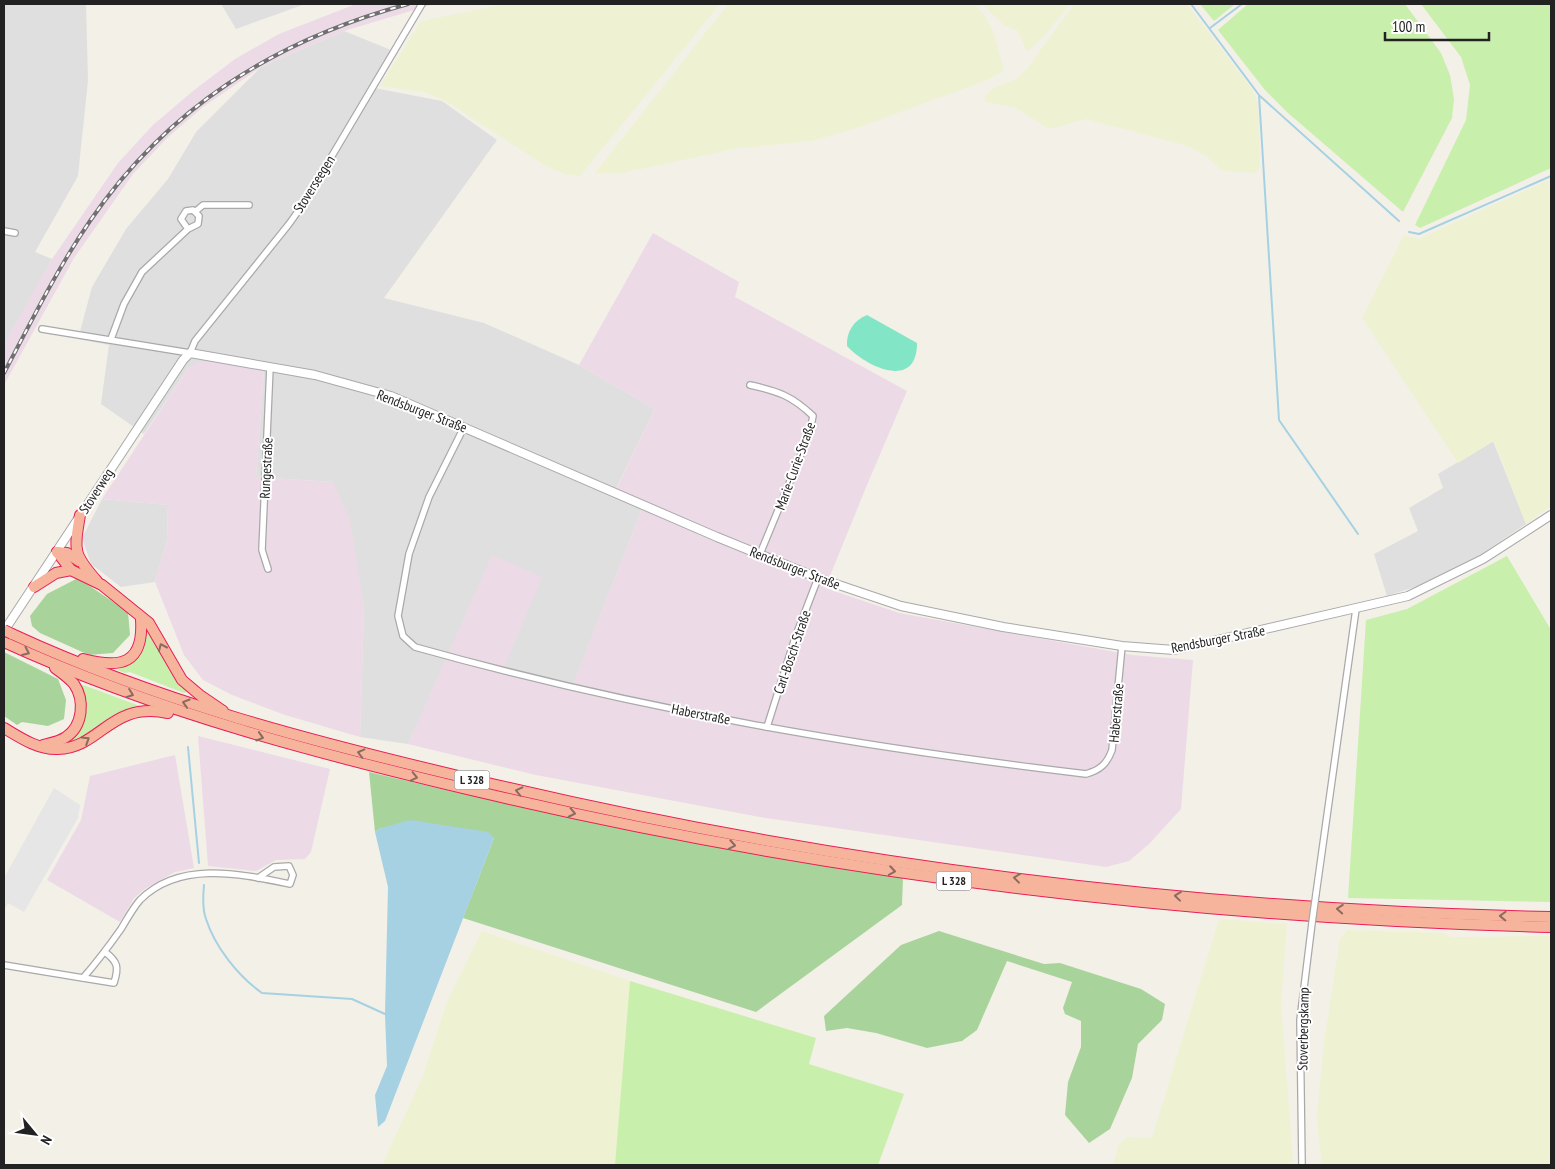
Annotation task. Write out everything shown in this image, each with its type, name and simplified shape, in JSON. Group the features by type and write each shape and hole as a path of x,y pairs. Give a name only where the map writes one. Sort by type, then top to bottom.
{"highway":[{"path":"79,561 77,535 80,515"},
{"path":"57,552 67,553 79,561 102,585 149,623 182,680 200,696 232,717"},
{"path":"57,552 71,570 102,585"},
{"path":"34,587 56,573 71,570"},
{"path":"43,648 105,665 118,664 131,658 139,648 142,635 141,618"},
{"name":"L 328","path":"6,632 172,699 344,749 601,810 706,830 911,864 1072,885 1252,903 1444,914 1551,917"},
{"name":"L 328","path":"5,643 147,700 213,722 358,763 553,809 706,841 940,879 1179,906 1364,920 1551,927"},
{"path":"40,746 67,737 76,725 82,712 80,695 74,684 46,661"},
{"path":"4,728 22,739 55,749 70,748 83,742 118,718 133,712 161,712 213,722"}],"street":[{"name":"Stoverseegen","path":"190,354 195,341 299,210 422,4"},
{"path":"188,229 181,219 186,210 196,211 203,205 249,205"},
{"path":"110,339 124,304 142,272 188,229 198,224 199,216 196,211"},
{"path":"4,231 15,233"},
{"name":"Rendsburger Straße","path":"42,329 270,367 315,376 391,396 818,578 901,606 1003,627 1122,646 1174,650 1408,596 1483,559 1551,515"},
{"name":"Stoverweg","path":"6,632 182,360 190,354"},
{"name":"Rungestraße","path":"268,568 262,550 270,367"},
{"name":"Marie-Curie-Straße","path":"750,384 778,391 799,403 812,416 809,434 760,554"},
{"name":"Haberstraße","path":"464,427 430,497 408,554 398,616 403,636 415,647 572,688 767,727 956,758 1086,774 1097,771 1105,765 1112,750 1122,646"},
{"name":"Carl-Bosch-Straße","path":"767,727 795,638 818,578"},
{"name":"Stoverbergskamp","path":"1302,1165 1300,1020 1356,609"},
{"path":"84,978 105,952 139,901 164,881 206,873 258,878 290,884 293,875 289,866 274,867 258,878"},
{"path":"4,965 114,983 119,968 116,961 105,952"}],"shaded area":[{"path":"4,4 86,4 88,80 78,176 35,252 52,259 4,351"},
{"path":"221,4 305,4 236,29"},
{"path":"356,4 434,4 344,31 261,67 203,107 167,138 133,174 74,258 4,385 4,344 52,259 118,163 153,125 235,59 279,34"},
{"path":"344,31 391,50 369,87 442,101 497,140 384,298 484,323 579,365 655,409 612,497 642,509 572,688 448,657 408,744 360,737 364,607 332,482 256,477 264,371 189,367 144,434 101,404 109,345 78,339 92,287 126,229 168,179 196,132 261,67"},
{"path":"653,233 739,282 735,297 907,391 825,588 899,613 1132,655 1193,660 1181,809 1149,844 1129,861 1106,867 766,818 536,775 408,744 492,555 542,577 503,670 572,687 642,509 612,498 655,409 579,365"},
{"path":"211,361 264,371 256,477 333,482 350,521 364,607 360,737 285,715 232,695 203,680 184,655 155,582 167,541 168,505 102,499 189,367 199,362"},
{"path":"1493,441 1526,524 1477,557 1430,582 1387,596 1374,554 1418,531 1409,508 1443,488 1438,474"},
{"path":"102,499 168,505 167,541 155,582 121,587 91,564 82,538"},
{"path":"198,736 330,769 311,852 305,859 276,860 256,871 208,866"},
{"path":"175,755 194,868 175,872 146,888 134,898 120,922 47,880 81,820 90,776"},
{"path":"54,788 80,805 78,818 24,912 8,903 4,911 4,878"}],"green space":[{"path":"505,4 720,4 580,176 565,174 544,165 449,103 425,92 380,86 421,21"},
{"path":"728,4 975,4 985,16 993,31 1004,70 987,80 857,128 811,141 733,149 618,174 595,173"},
{"path":"982,4 1070,4 1043,37 1027,52 1018,31 1005,26"},
{"path":"1074,4 1187,4 1252,89 1258,103 1260,168 1255,173 1223,171 1206,156 1188,146 1086,119 1049,129 1015,107 985,102 984,97 994,88 1016,79 1026,70"},
{"path":"1200,4 1235,4 1214,21"},
{"path":"1248,4 1405,4 1441,53 1450,75 1454,99 1452,118 1403,212 1288,113 1265,90 1218,30"},
{"path":"1421,4 1551,4 1551,168 1420,228 1415,225 1466,120 1470,85 1461,57"},
{"path":"1551,179 1551,506 1526,524 1494,441 1458,463 1362,318 1404,235 1418,239"},
{"path":"867,315 917,343 915,358 909,367 900,371 877,367 855,354 847,346 849,331 858,320"},
{"path":"1507,556 1551,630 1551,902 1348,898 1366,620 1407,609"},
{"path":"78,578 128,612 130,635 113,653 89,655 40,633 32,626 30,616 47,594"},
{"path":"149,630 165,662 188,692 184,693 130,672 125,673 117,670 137,655 143,645 146,632"},
{"path":"4,652 58,679 66,700 64,719 48,726 22,722 17,725 4,716"},
{"path":"78,683 140,706 127,709 90,734 61,747 79,728"},
{"path":"369,772 635,830 769,856 903,878 902,905 756,1012 463,918 494,838 381,828 375,832"},
{"path":"1219,919 1287,924 1281,1006 1293,1160 1287,1165 1113,1165 1119,1144 1128,1137 1152,1138"},
{"path":"1347,930 1445,933 1451,937 1551,936 1551,1165 1325,1165 1321,1161 1317,1116 1324,1042 1340,939"},
{"path":"482,931 630,981 615,1165 382,1165 422,1078 447,1002"},
{"path":"939,931 1044,964 1060,963 1141,989 1165,1004 1162,1020 1138,1044 1132,1078 1110,1129 1089,1143 1065,1115 1068,1082 1081,1047 1081,1021 1065,1014 1063,1008 1072,982 1007,961 977,1030 962,1041 927,1048 876,1033 847,1028 826,1031 824,1016 901,945"},
{"path":"630,981 816,1038 809,1064 904,1094 878,1165 615,1165"}],"water":[{"path":"410,820 488,832 494,838 385,1121 378,1127 375,1095 387,1066 385,1014 388,887 375,832 381,828"}],"waterway":[{"path":"1191,4 1259,95 1279,420 1358,534"},
{"path":"1210,28 1242,4"},
{"path":"1260,96 1399,221"},
{"path":"1409,232 1419,234 1551,176"},
{"path":"188,747 199,863"},
{"path":"204,885 204,911 215,940 228,960 244,978 262,993 352,999 385,1014"}],"railway":[{"path":"4,373 78,239 121,180 154,144 190,112 229,83 270,58 314,37 360,19 408,4"}]}
